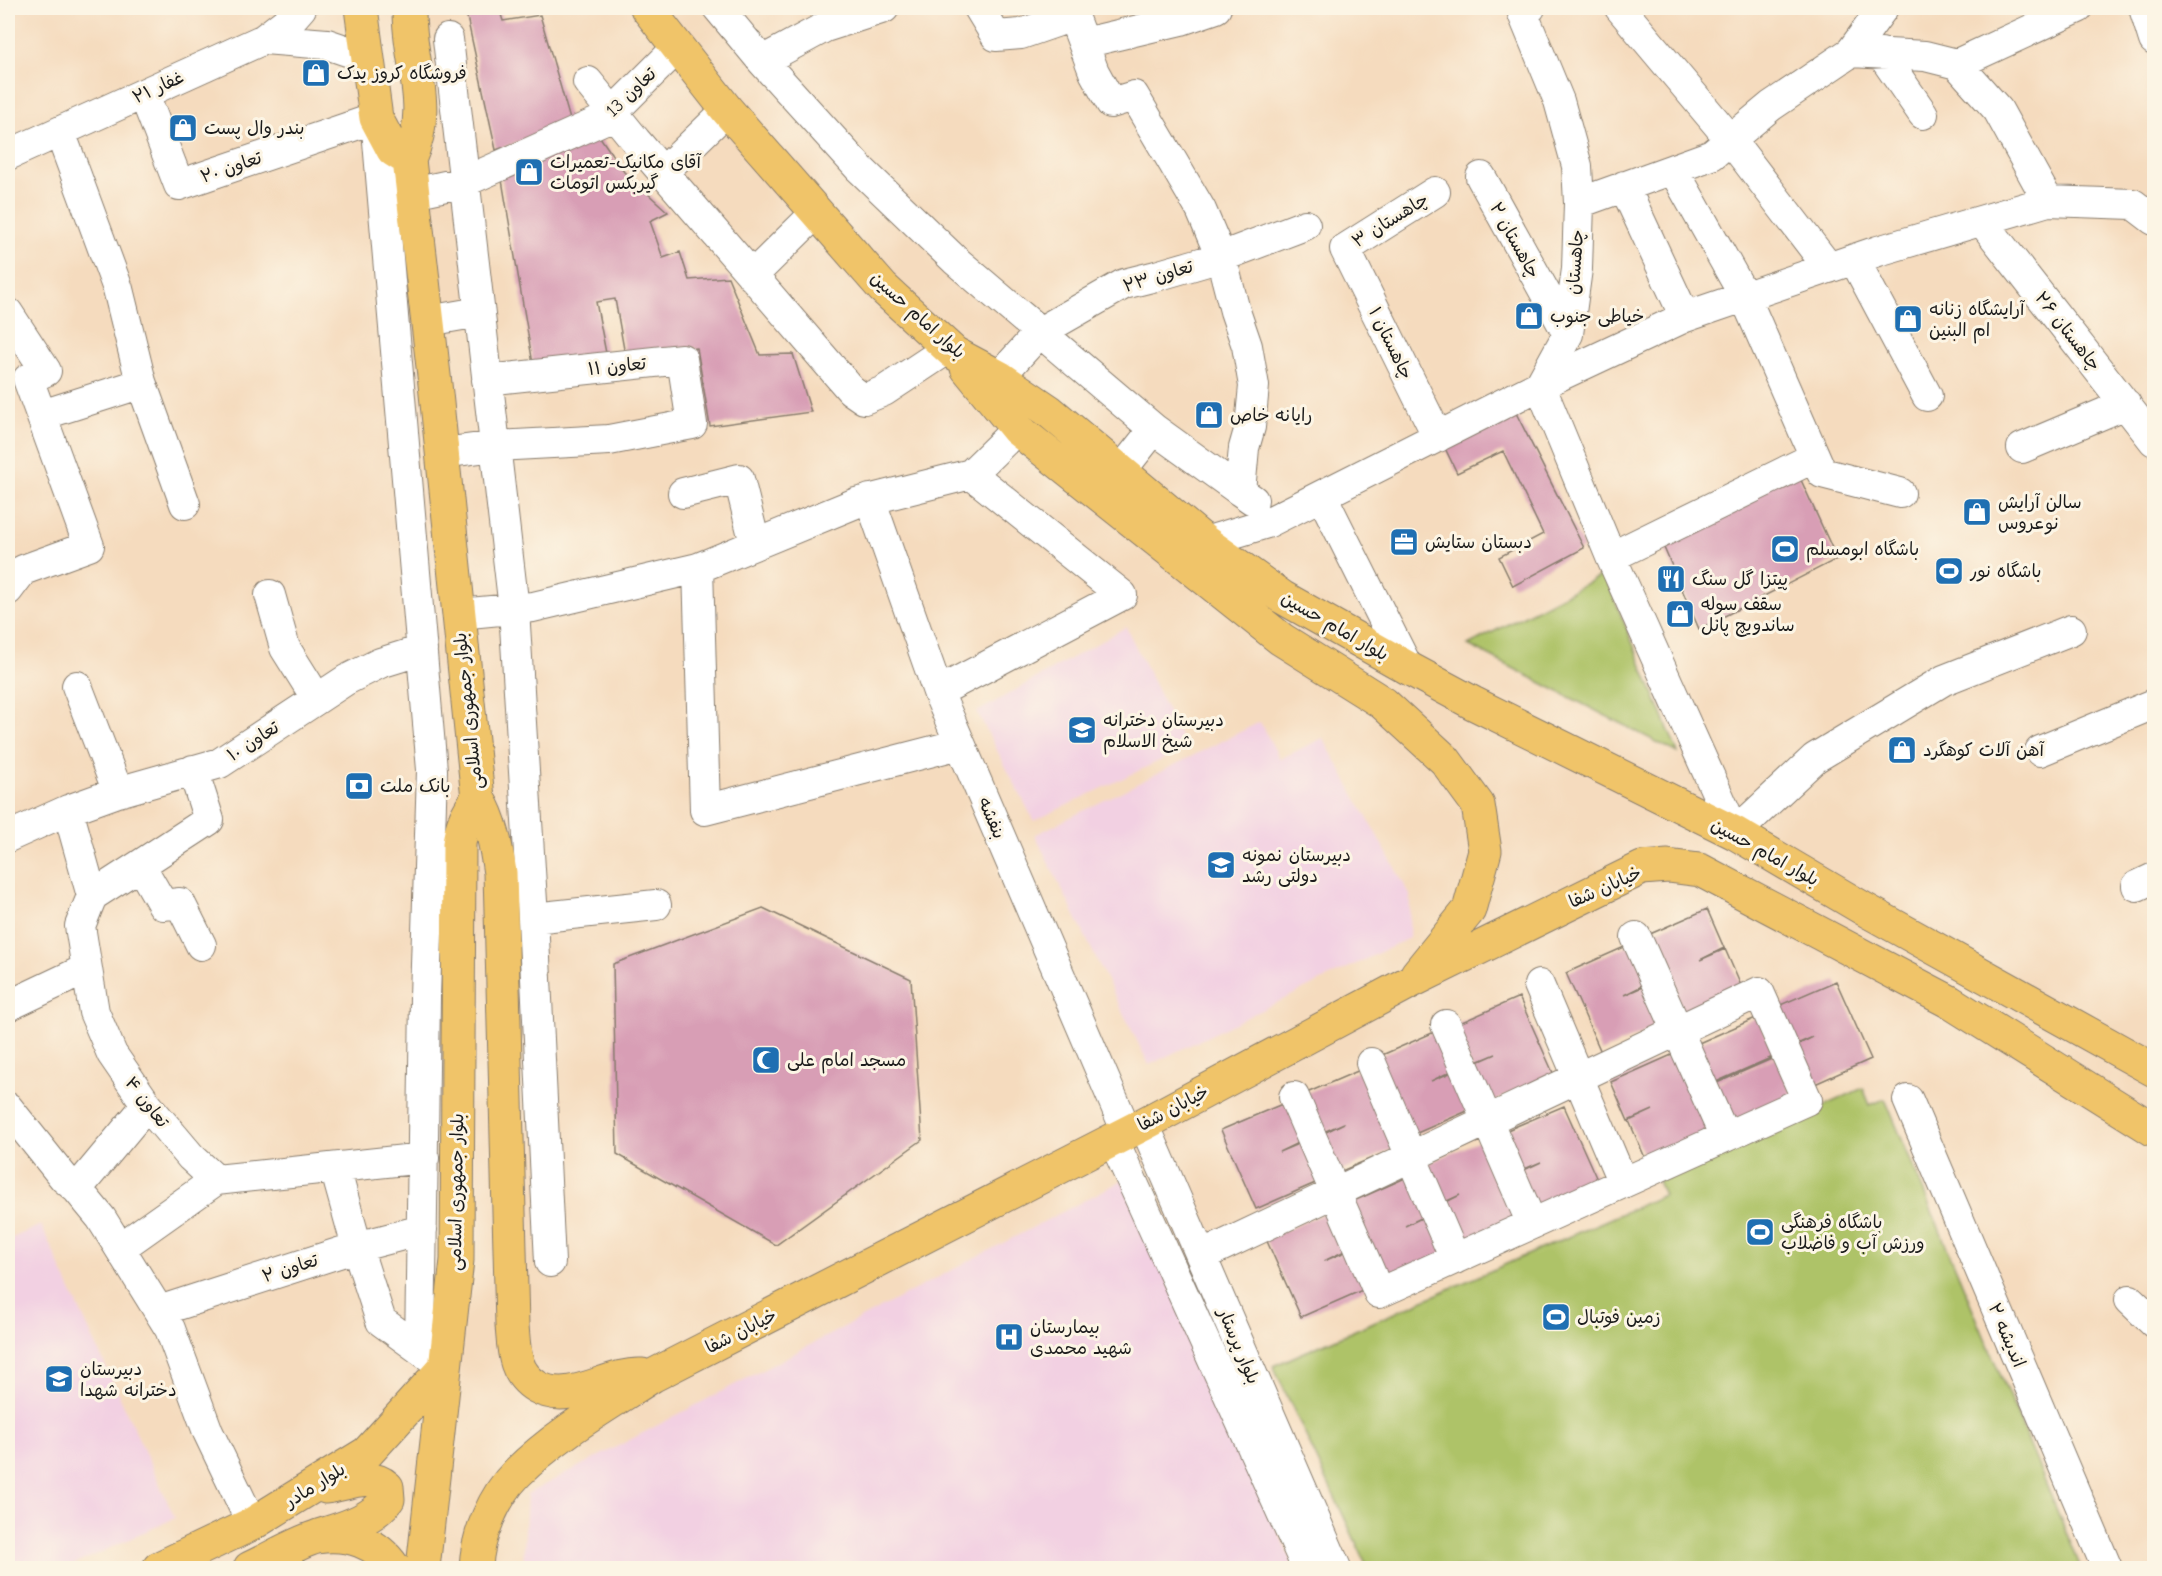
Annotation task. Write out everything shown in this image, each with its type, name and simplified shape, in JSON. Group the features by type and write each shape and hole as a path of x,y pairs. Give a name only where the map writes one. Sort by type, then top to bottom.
{"main road":[{"path":"361,8 376,118 393,150 409,160 420,128 420,99 409,8"},
{"name":"بلوار امام حسین","path":"647,8 727,110 884,288 952,350 999,377 1049,411 1204,542 1282,597 1473,703 1735,833 1864,909 2154,1070"},
{"name":"بلوار جمهوری اسلامی","path":"409,160 443,453 478,798 468,812 460,832 459,844 457,1260 432,1358 423,1569"},
{"path":"952,350 1017,429 1281,639 1383,703 1445,760 1478,805 1485,851 1469,910 1410,982"},
{"path":"478,798 515,872 512,1325 514,1354 518,1369 536,1386 547,1391 561,1393 624,1376 652,1376"},
{"name":"خیابان شفا","path":"652,1376 1128,1132 1410,982 1642,868 1668,866 1700,870 1950,1002 2154,1130"},
{"name":"بلوار مادر","path":"159,1569 252,1524 367,1453 432,1358"},
{"path":"476,1569 476,1555 488,1515 515,1474 583,1420 652,1376"},
{"path":"250,1569 316,1538 364,1520 379,1510 388,1499 387,1487 379,1480 369,1479 308,1489"},
{"path":"316,1538 346,1536 366,1542 386,1557 394,1569"}],"street":[{"name":"غفار ۲۱","path":"8,155 264,39 301,8"},
{"path":"718,8 762,61 859,168 955,260 1154,429 1278,517"},
{"path":"762,61 825,27 884,8"},
{"path":"980,8 996,36 1021,34 1073,16 1094,72 1111,103 1134,96 1201,210 1221,257 1247,345 1254,386 1240,491"},
{"path":"1084,43 1181,20 1216,8"},
{"path":"1620,8 1730,139 1842,264 1927,396"},
{"path":"1579,202 1712,155 1771,106 1851,52 1883,8"},
{"path":"1957,64 2078,8"},
{"path":"2144,8 2154,40"},
{"name":"چاهستان","path":"1524,10 1559,101 1577,165 1579,202 1577,269 1568,334 1540,385"},
{"path":"264,39 327,44 368,58"},
{"path":"448,39 514,609 515,872 534,918 550,1262"},
{"name":"تعاون 13","path":"413,194 464,182 607,118 677,48"},
{"path":"1851,52 1925,56 1957,64 1998,111 2048,201"},
{"path":"1881,53 1923,114"},
{"path":"588,82 851,390 864,399 884,391 952,350"},
{"name":"تعاون ۲۰","path":"144,94 179,185 376,118"},
{"path":"420,99 457,105"},
{"path":"663,172 727,110"},
{"path":"376,118 432,770 425,997 422,1230 432,1358"},
{"path":"60,132 118,289 141,382 185,504"},
{"path":"1673,169 1745,297 1822,474 1900,493"},
{"name":"چاهستان ۲","path":"1481,177 1568,334"},
{"path":"1624,186 1685,317"},
{"name":"چاهستان ۳","path":"1345,249 1435,192"},
{"path":"1204,542 1267,523 1540,385 1685,317 1842,264 2048,201 2133,204 2152,214"},
{"path":"752,276 817,212"},
{"name":"چاهستان ۲۶","path":"1982,221 2154,441"},
{"name":"تعاون ۲۳","path":"999,377 1040,332 1124,284 1221,257 1305,225"},
{"name":"چاهستان ۱","path":"1345,249 1438,437"},
{"path":"428,321 479,312"},
{"path":"8,314 46,371 18,382 42,416 89,546 23,570 8,590"},
{"name":"تعاون ۱۱","path":"487,380 682,359 692,424 609,440 495,446"},
{"path":"42,416 141,382"},
{"path":"1540,385 1611,557 1735,833 1815,758 1944,680 2071,630"},
{"path":"2022,448 2126,404"},
{"path":"459,614 533,606 698,568 856,503 971,474 1017,429"},
{"path":"1120,472 1154,429"},
{"path":"443,453 495,446"},
{"path":"1611,557 1815,457"},
{"path":"938,692 1122,595 971,474"},
{"path":"683,493 739,479 755,544"},
{"path":"1322,496 1408,668"},
{"name":"بنفشه","path":"870,499 938,692 1128,1132"},
{"path":"698,568 705,810 960,744"},
{"path":"270,595 285,648 317,699"},
{"name":"تعاون ۱۰","path":"8,837 68,810 118,792 220,763 346,680 380,663 422,650"},
{"path":"77,686 118,792"},
{"path":"2040,751 2154,704"},
{"path":"68,810 92,896 209,820 193,770"},
{"path":"140,865 163,905 180,903 201,945"},
{"name":"تعاون ۴","path":"92,896 80,926 94,1012 112,1054 147,1105 191,1158 216,1180"},
{"path":"534,918 656,905"},
{"path":"1636,938 1725,1137"},
{"path":"8,1006 86,969"},
{"path":"1539,985 1623,1183"},
{"path":"1201,1256 1335,1192 1410,1156 1759,992 1807,1100 1378,1293 1335,1192 1294,1097"},
{"path":"1446,1024 1532,1224"},
{"path":"1371,1063 1455,1259"},
{"name":"اندیشه ۲","path":"1908,1100 2107,1569"},
{"path":"77,1190 147,1105"},
{"path":"8,1108 64,1178 101,1218 170,1329 208,1432 252,1524"},
{"name":"بلوار پرستار","path":"1128,1132 1201,1256 1335,1569"},
{"name":"بلوار پرستار","path":"1128,1132 1307,1569"},
{"path":"120,1248 216,1180 424,1158"},
{"path":"335,1168 381,1321 432,1358"},
{"name":"تعاون ۲","path":"159,1311 357,1247 422,1230"},
{"path":"2130,1300 2154,1323"}],"shaded area":[{"name":"دبیرستان دخترانه شیخ الاسلام","path":"1126,627 1186,748 1034,821 977,712"},
{"name":"دبیرستان نمونه دولتی رشد","path":"1260,722 1280,759 1323,738 1410,895 1409,938 1149,1065 1035,835"},
{"name":"بیمارستان شهید محمدی","path":"1123,1180 1294,1568 523,1568 527,1494"},
{"name":"دبیرستان دخترانه شهدا","path":"41,1225 175,1518 67,1568 15,1568 8,1553 8,1240"}],"green space":[{"path":"1604,574 1678,753 1468,645"},
{"name":"باشگاه فرهنگی ورزش آب و فاضلاب","path":"1863,1088 1870,1105 1885,1099 2081,1568 1368,1568 1273,1366 1664,1195 1658,1181"}],"building":[{"path":"465,8 499,8 503,21 540,15 571,123 496,150"},
{"path":"600,137 624,172 668,212 650,221 663,258 680,252 689,280 728,277 760,355 793,354 811,412 710,426 697,348 625,355 615,299 596,302 606,353 533,364 501,174"},
{"path":"1516,413 1584,548 1513,586 1499,557 1543,534 1503,451 1457,473 1444,446"},
{"path":"1796,469 1837,559 1699,629 1659,536"},
{"name":"مسجد امام علی","path":"763,908 911,979 922,1140 776,1245 617,1154 613,964"},
{"path":"1707,909 1724,948 1700,960 1725,949 1742,988 1677,1016 1641,938"},
{"path":"1631,944 1648,983 1624,995 1649,984 1666,1023 1601,1052 1566,973"},
{"path":"1836,981 1871,1059 1806,1088 1789,1049 1813,1037 1788,1048 1771,1009"},
{"path":"1519,997 1554,1075 1488,1104 1471,1065 1496,1054 1470,1065 1453,1026"},
{"path":"1758,1017 1775,1056 1709,1085 1692,1046"},
{"path":"1439,1030 1456,1069 1431,1081 1457,1070 1474,1108 1408,1137 1373,1059"},
{"path":"1676,1053 1711,1131 1646,1160 1629,1121 1653,1110 1628,1121 1611,1082"},
{"path":"1776,1057 1793,1096 1727,1125 1710,1086"},
{"path":"1367,1067 1402,1145 1337,1173 1320,1135 1344,1123 1319,1134 1302,1095"},
{"path":"1287,1102 1304,1140 1279,1152 1305,1141 1322,1180 1256,1209 1221,1130"},
{"path":"1564,1106 1599,1184 1533,1213 1516,1174 1541,1162 1515,1173 1498,1134"},
{"path":"1484,1139 1519,1217 1454,1246 1436,1207 1460,1195 1436,1206 1418,1168"},
{"path":"1412,1175 1429,1214 1405,1226 1430,1214 1448,1253 1382,1282 1347,1204"},
{"path":"1332,1210 1349,1249 1324,1261 1350,1250 1367,1288 1301,1317 1266,1239"}],"place":[{"name":"فروشگاه کروز یدک","path":"316,73"},
{"name":"بندر وال پست","path":"183,128"},
{"name":"آقای مکانیک-تعمیرات گیربکس اتومات","path":"529,172"},
{"name":"خیاطی جنوب","path":"1529,316"},
{"name":"آرایشگاه زنانه ام البنین","path":"1908,319"},
{"name":"رایانه خاص","path":"1209,415"},
{"name":"سالن آرایش نوعروس","path":"1977,512"},
{"name":"دبستان ستایش","path":"1404,542"},
{"name":"باشگاه ابومسلم","path":"1785,549"},
{"name":"باشگاه نور","path":"1949,571"},
{"name":"پیتزا گل سنگ","path":"1671,579"},
{"name":"سقف سوله ساندویچ پانل","path":"1680,614"},
{"name":"دبیرستان دخترانه شیخ الاسلام","path":"1082,730"},
{"name":"آهن آلات کوهگرد","path":"1902,750"},
{"name":"بانک ملت","path":"359,786"},
{"name":"دبیرستان نمونه دولتی رشد","path":"1221,865"},
{"name":"مسجد امام علی","path":"766,1060"},
{"name":"باشگاه فرهنگی ورزش آب و فاضلاب","path":"1760,1232"},
{"name":"زمین فوتبال","path":"1556,1317"},
{"name":"بیمارستان شهید محمدی","path":"1009,1337"},
{"name":"دبیرستان دخترانه شهدا","path":"59,1379"}]}
